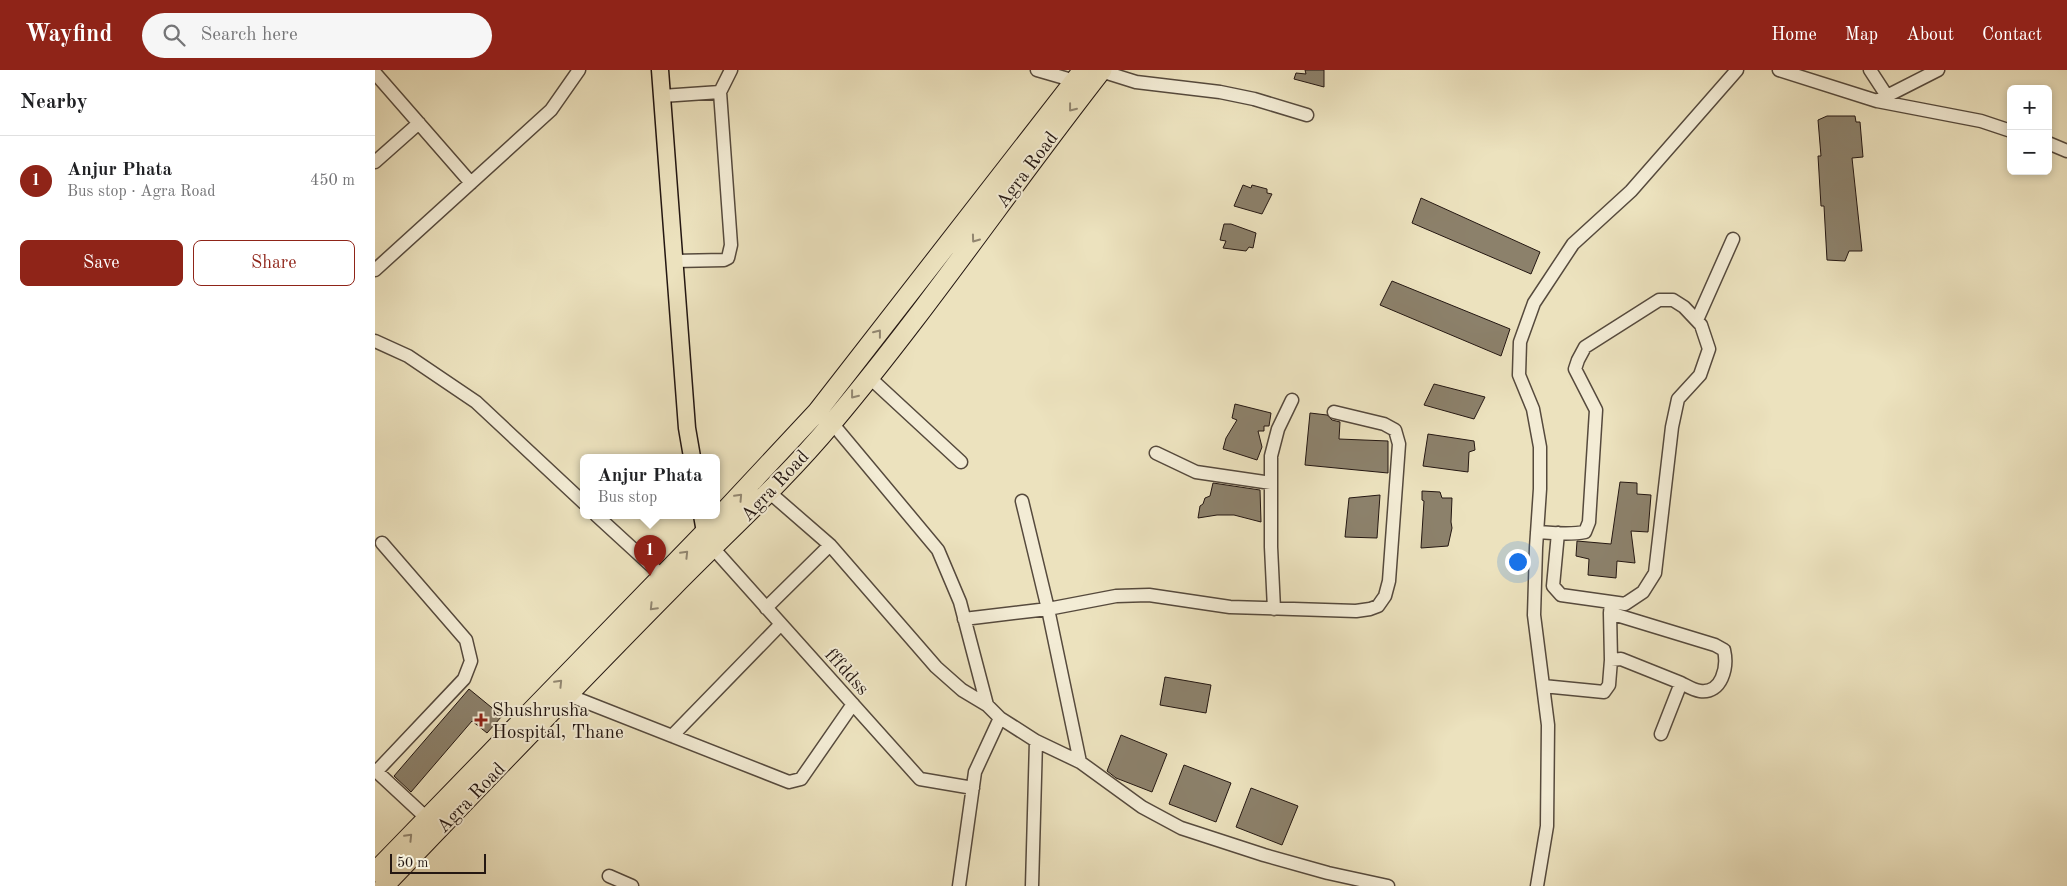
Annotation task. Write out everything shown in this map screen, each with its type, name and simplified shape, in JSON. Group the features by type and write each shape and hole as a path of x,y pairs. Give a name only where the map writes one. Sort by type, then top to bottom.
{"highway":[{"name":"Agra Road","path":"707,532 769,492 832,423 931,297 1055,130 1090,73"},
{"name":"Agra Road","path":"720,518 817,412 1090,73"},
{"name":"Agra Road","path":"707,532 719,519"},
{"path":"375,872 433,824 669,581 707,532"},
{"name":"Agra Road","path":"384,886 433,824 568,695 669,581"}],"main road":[{"path":"660,70 687,428 691,454"}],"street":[{"path":"375,270 551,110 579,70"},
{"path":"674,260 724,260 730,255 731,245 720,92 731,70"},
{"path":"1037,70 1090,73 1136,82 1220,92 1255,99 1307,115"},
{"path":"1537,886 1547,826 1547,725 1533,615 1541,489 1541,447 1533,409 1519,375 1520,342 1534,303 1573,244 1631,191 1737,70"},
{"path":"1870,70 1882,98"},
{"path":"1882,98 1939,70"},
{"path":"1789,71 1882,98 1981,121 2008,130"},
{"path":"375,73 471,183"},
{"path":"662,96 720,92"},
{"path":"375,162 419,123"},
{"path":"2052,145 2067,151"},
{"path":"1697,320 1733,239"},
{"path":"1537,532 1575,534 1585,532 1589,522 1596,410 1575,369 1585,347 1659,300 1673,300 1685,307 1701,325 1709,349 1700,375 1677,399 1655,574 1643,592 1625,604 1611,607"},
{"path":"375,341 408,356 476,402 580,499"},
{"path":"869,376 961,462"},
{"path":"1274,609 1271,547 1271,456 1278,429 1292,400"},
{"path":"817,412 832,423 938,550 960,602 987,705"},
{"path":"964,619 1048,609 1116,596 1149,595 1230,607 1274,609 1356,611 1378,606 1385,596 1389,581 1399,444 1395,430 1385,424 1334,412"},
{"path":"1156,453 1196,472 1271,483"},
{"path":"769,492 830,546 936,667 962,690 987,705 1000,718 1036,741 1080,762 1142,807 1181,828 1264,855 1328,873 1388,886"},
{"path":"1022,501 1048,609 1080,762"},
{"path":"601,519 669,581"},
{"name":"fffddss","path":"707,532 766,608 920,779 973,788"},
{"path":"1558,533 1553,586 1561,596 1611,607 1715,645 1724,650 1727,661 1717,686 1709,691 1698,691 1621,659 1611,660"},
{"path":"382,543 466,640 471,661 465,679 376,771 433,824"},
{"path":"766,608 830,546"},
{"path":"1543,686 1604,692 1609,684 1611,660 1611,607"},
{"path":"672,736 781,624"},
{"path":"1661,734 1681,683"},
{"path":"568,695 789,782 801,779 853,704"},
{"path":"959,886 975,772 1000,718"},
{"path":"1031,886 1036,741"},
{"path":"609,876 632,886"}],"building":[{"path":"1305,70 1324,70 1324,87 1294,79 1296,73 1306,74"},
{"path":"1827,116 1855,116 1856,122 1860,122 1863,157 1852,158 1862,251 1849,251 1845,261 1827,260 1824,206 1821,206 1818,156 1821,156 1818,120"},
{"path":"1243,185 1251,188 1252,185 1267,189 1267,193 1272,194 1262,214 1234,206"},
{"path":"1421,198 1540,252 1531,274 1412,223"},
{"path":"1224,224 1231,224 1256,233 1253,248 1249,247 1246,251 1223,248 1226,241 1220,240"},
{"path":"1392,281 1510,329 1501,356 1380,305"},
{"path":"1434,384 1485,397 1474,419 1424,405"},
{"path":"1235,404 1271,413 1269,426 1264,426 1264,431 1258,431 1262,447 1257,460 1223,449 1226,438 1237,420 1232,418"},
{"path":"1310,413 1327,415 1332,420 1340,422 1339,439 1388,441 1388,473 1305,465"},
{"path":"1428,434 1474,441 1475,450 1469,452 1468,472 1423,466"},
{"path":"1620,482 1637,483 1637,494 1651,495 1648,532 1631,531 1635,563 1617,561 1616,578 1588,575 1589,559 1576,556 1577,541 1611,544"},
{"path":"1213,483 1260,490 1261,522 1234,515 1198,518 1200,506 1205,498 1210,496"},
{"path":"1422,491 1440,492 1442,498 1452,498 1452,528 1448,546 1421,548 1424,501 1422,500"},
{"path":"1380,495 1377,538 1345,537 1349,498"},
{"path":"1165,677 1211,685 1206,713 1160,705"},
{"path":"469,689 502,716 487,733 472,721 411,792 394,776"},
{"path":"1121,735 1167,754 1152,792 1116,778 1107,771"},
{"path":"1184,765 1231,783 1216,822 1169,804"},
{"path":"1251,788 1298,806 1282,845 1236,827"}],"place":[{"name":"Anjur Phata","path":"650,576"},
{"name":"Shushrusha Hospital, Thane","path":"481,720"}]}
